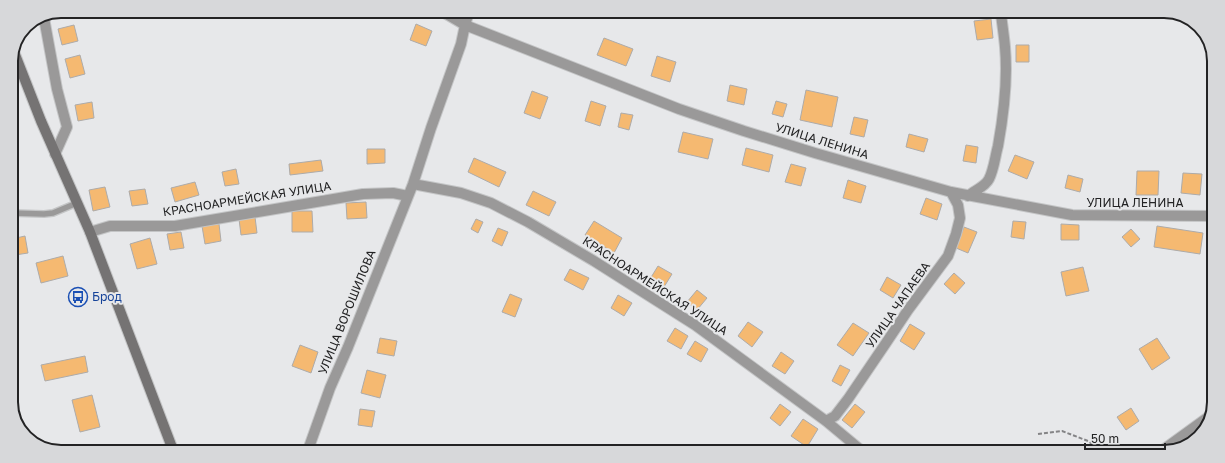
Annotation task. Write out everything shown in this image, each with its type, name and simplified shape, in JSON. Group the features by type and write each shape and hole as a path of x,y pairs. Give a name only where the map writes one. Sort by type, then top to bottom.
{"main road":[{"path":"18,62 55,154 90,232 171,445"}],"street":[{"name":"УЛИЦА ЛЕНИНА","path":"453,18 465,25 679,109 744,131 951,192 1072,215 1207,216"},
{"name":"УЛИЦА ВОРОШИЛОВА","path":"310,445 330,388 348,347 413,184 461,44 467,18"},
{"path":"968,196 989,180 994,165 1002,125 1006,96 1006,69 1002,18"},
{"path":"45,21 57,89 66,127 55,154"},
{"name":"КРАСНОАРМЕЙСКАЯ УЛИЦА","path":"413,184 444,189 476,197 491,203 552,236 619,276 695,325 826,421 855,445"},
{"name":"УЛИЦА ЧАПАЕВА","path":"826,421 835,416 848,399 908,310 948,256 960,218 958,205 951,192"},
{"name":"КРАСНОАРМЕЙСКАЯ УЛИЦА","path":"90,232 110,226 175,226 363,194 393,193 408,196"},
{"path":"1170,445 1203,421"}],"lane":[{"path":"18,213 53,213 77,203"}],"path":[{"path":"1038,434 1062,431 1088,441 1094,445"}],"building":[{"path":"991,19 993,38 977,40 974,21"},
{"path":"416,24 432,31 426,46 410,40"},
{"path":"74,25 78,41 62,45 58,29"},
{"path":"604,38 633,49 626,66 597,55"},
{"path":"1016,45 1029,45 1029,62 1016,62"},
{"path":"80,55 85,74 70,78 65,59"},
{"path":"657,56 676,62 670,82 651,76"},
{"path":"730,85 747,89 744,105 727,101"},
{"path":"806,90 838,97 832,127 800,120"},
{"path":"532,91 548,97 540,119 524,113"},
{"path":"591,101 606,106 600,126 585,121"},
{"path":"776,101 787,104 783,117 772,114"},
{"path":"92,102 94,118 78,121 75,105"},
{"path":"621,113 633,115 629,130 618,127"},
{"path":"854,117 868,120 864,137 850,134"},
{"path":"683,132 713,139 708,159 678,152"},
{"path":"909,134 928,139 924,152 906,147"},
{"path":"966,145 978,147 976,163 963,161"},
{"path":"746,148 773,155 769,172 742,165"},
{"path":"367,149 385,149 385,163 367,164"},
{"path":"1015,155 1034,162 1027,179 1008,171"},
{"path":"474,158 506,172 499,187 468,172"},
{"path":"321,160 323,171 290,175 289,164"},
{"path":"791,164 806,168 801,186 785,182"},
{"path":"236,169 239,184 225,186 222,172"},
{"path":"1137,171 1159,171 1158,195 1136,195"},
{"path":"1183,173 1202,174 1200,195 1181,193"},
{"path":"1068,175 1083,179 1080,192 1065,188"},
{"path":"848,180 866,186 861,203 843,198"},
{"path":"195,182 199,195 175,202 171,188"},
{"path":"105,187 110,207 93,211 89,190"},
{"path":"145,189 148,204 132,206 129,191"},
{"path":"533,191 556,202 549,216 526,205"},
{"path":"926,198 942,204 937,220 920,214"},
{"path":"366,202 367,218 347,219 346,203"},
{"path":"292,211 312,211 313,232 292,232"},
{"path":"255,217 257,233 241,235 239,219"},
{"path":"476,219 483,222 478,233 471,229"},
{"path":"594,221 622,238 614,253 585,235"},
{"path":"1013,221 1026,222 1024,239 1011,237"},
{"path":"219,224 221,241 205,244 202,226"},
{"path":"1061,224 1079,225 1079,240 1061,240"},
{"path":"1157,226 1203,233 1200,254 1154,247"},
{"path":"964,227 977,232 968,253 956,248"},
{"path":"498,228 508,232 502,246 492,241"},
{"path":"1131,229 1140,239 1131,247 1122,237"},
{"path":"181,232 184,248 170,250 167,234"},
{"path":"25,236 28,253 18,255 18,238"},
{"path":"150,238 157,264 137,269 130,244"},
{"path":"63,256 68,276 41,283 36,263"},
{"path":"658,266 672,274 664,287 650,279"},
{"path":"1083,267 1089,291 1066,296 1061,272"},
{"path":"570,269 589,278 583,290 564,280"},
{"path":"954,273 965,283 955,294 944,284"},
{"path":"887,277 901,285 893,298 880,290"},
{"path":"697,290 707,298 697,310 687,302"},
{"path":"510,294 522,299 515,317 502,312"},
{"path":"618,295 632,303 624,316 611,308"},
{"path":"748,322 763,332 752,347 738,336"},
{"path":"853,323 869,333 853,356 837,345"},
{"path":"910,324 925,333 914,350 900,341"},
{"path":"675,328 688,336 681,349 667,341"},
{"path":"380,338 397,341 394,356 377,353"},
{"path":"1157,338 1170,358 1152,370 1139,349"},
{"path":"695,341 708,349 701,362 687,354"},
{"path":"300,345 318,352 311,373 292,366"},
{"path":"781,352 794,361 785,374 772,366"},
{"path":"85,356 88,372 45,381 41,365"},
{"path":"840,365 850,370 841,386 832,381"},
{"path":"367,370 386,375 380,398 361,393"},
{"path":"92,395 100,427 80,432 72,400"},
{"path":"780,404 791,412 780,426 770,418"},
{"path":"855,404 865,412 852,428 842,420"},
{"path":"1131,408 1139,421 1126,430 1117,417"},
{"path":"360,409 375,411 372,427 358,425"},
{"path":"803,419 818,429 808,445 804,445 791,436"}],"place":[{"name":"Брод","path":"78,297"}]}
